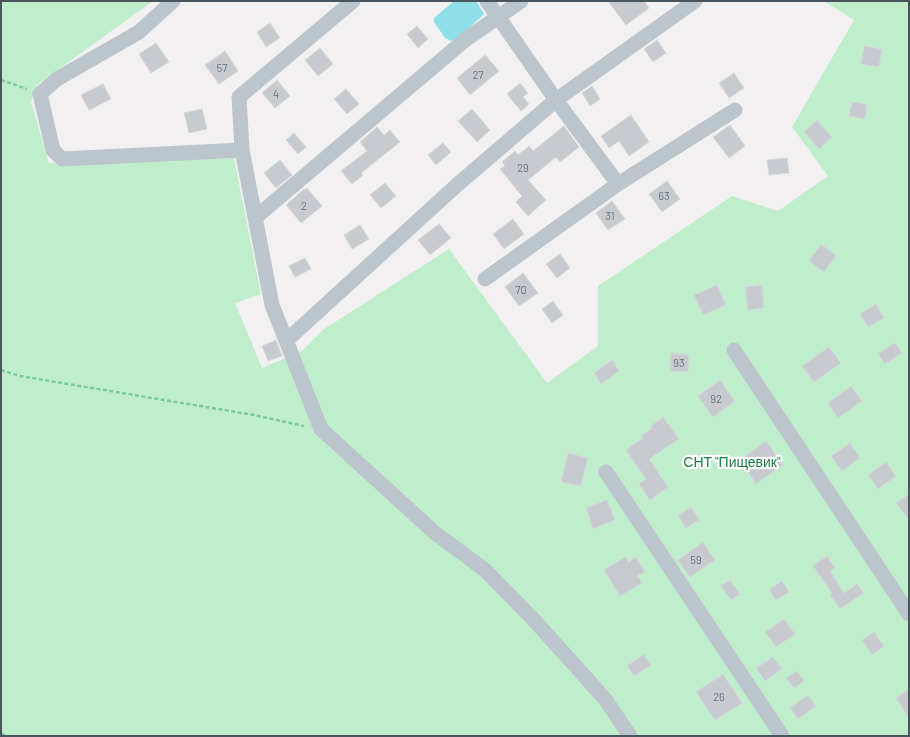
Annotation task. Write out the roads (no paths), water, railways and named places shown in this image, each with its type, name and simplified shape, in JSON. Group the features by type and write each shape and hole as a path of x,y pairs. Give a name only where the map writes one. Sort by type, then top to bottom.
{"street":[{"path":"173,1 139,32 57,79 40,94 53,150 62,159 242,150"},
{"path":"354,1 239,97 242,150 272,305 321,430 435,533 485,570 534,620 605,699 630,736"},
{"path":"487,1 556,100 618,184"},
{"path":"256,217 466,40 521,1"},
{"path":"287,340 457,185 556,100 695,1"},
{"path":"485,279 618,184 735,110"},
{"path":"734,350 909,614"},
{"path":"606,472 782,736"}],"water":[{"path":"454,1 476,1 484,14 459,38 451,41 445,38 434,22 434,18"}],"park label":[{"name":"СНТ \"Пищевик\"","path":"732,462"}]}
